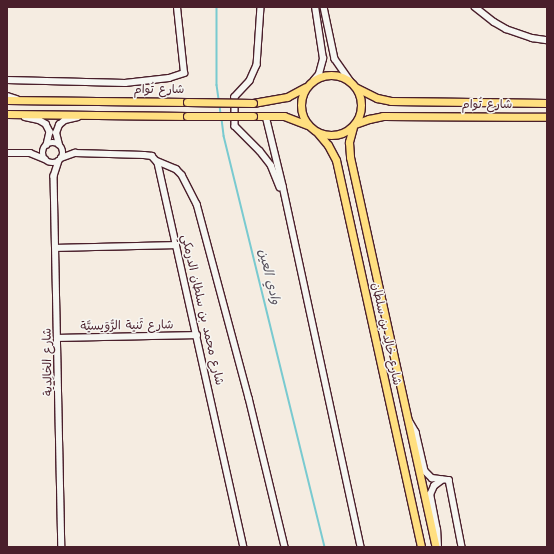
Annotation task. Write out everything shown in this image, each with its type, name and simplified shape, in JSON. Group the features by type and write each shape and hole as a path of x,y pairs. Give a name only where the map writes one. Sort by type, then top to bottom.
{"main road":[{"path":"337,75 351,82 357,88 360,95 362,110 354,126 345,133 336,136 326,136 317,132 308,125 304,118 301,106 304,93 314,80 321,76 337,75"},
{"name":"شارع تُوام","path":"7,100 253,103 287,97 308,86"},
{"name":"شارع تُوام","path":"357,88 377,98 391,101 547,103"},
{"name":"شارع تُوام","path":"10,114 266,116 292,118 308,125"},
{"name":"شارع تُوام","path":"354,126 369,119 383,116 547,117"},
{"name":"شارع خالِد بن سلطان","path":"354,126 349,142 350,156 407,418 437,547"},
{"name":"شارع خالِد بن سلطان","path":"317,132 328,145 336,160 421,547"}],"street":[{"path":"7,80 125,83 169,78 184,73 177,7"},
{"path":"261,7 257,65 250,81 235,97 235,126 260,151 271,165 277,177 289,214"},
{"path":"314,80 319,74 323,59 315,7"},
{"path":"324,7 335,59 351,82"},
{"path":"475,7 494,22 506,29 532,38 547,40"},
{"path":"7,96 21,100"},
{"path":"10,114 35,118 46,124 50,132 43,151 46,160"},
{"path":"60,160 63,153 56,133 62,122 89,114"},
{"path":"266,116 289,214 361,547"},
{"path":"30,153 46,145 54,143 75,153 148,155 157,161 176,169 182,174 197,204 249,398 285,547"},
{"path":"7,153 30,153 53,162 75,153"},
{"name":"شارع الخالِدية","path":"46,160 54,176"},
{"name":"شارع الخالِدية","path":"60,160 54,176 62,547"},
{"name":"شارع محمد بن سلطان الدرمكي","path":"157,161 244,547"},
{"path":"56,248 176,245"},
{"name":"شارع ثَنية الرُّوَيسيَّة","path":"58,338 197,335"},
{"path":"407,418 416,432 425,471 432,478 449,480 462,547"},
{"path":"437,547 437,530 430,495 434,486 442,480"}],"waterway":[{"name":"وادي العين","path":"217,7 217,85 219,100"},
{"name":"وادي العين","path":"220,105 221,114"},
{"name":"وادي العين","path":"222,119 224,136 325,547"}]}
